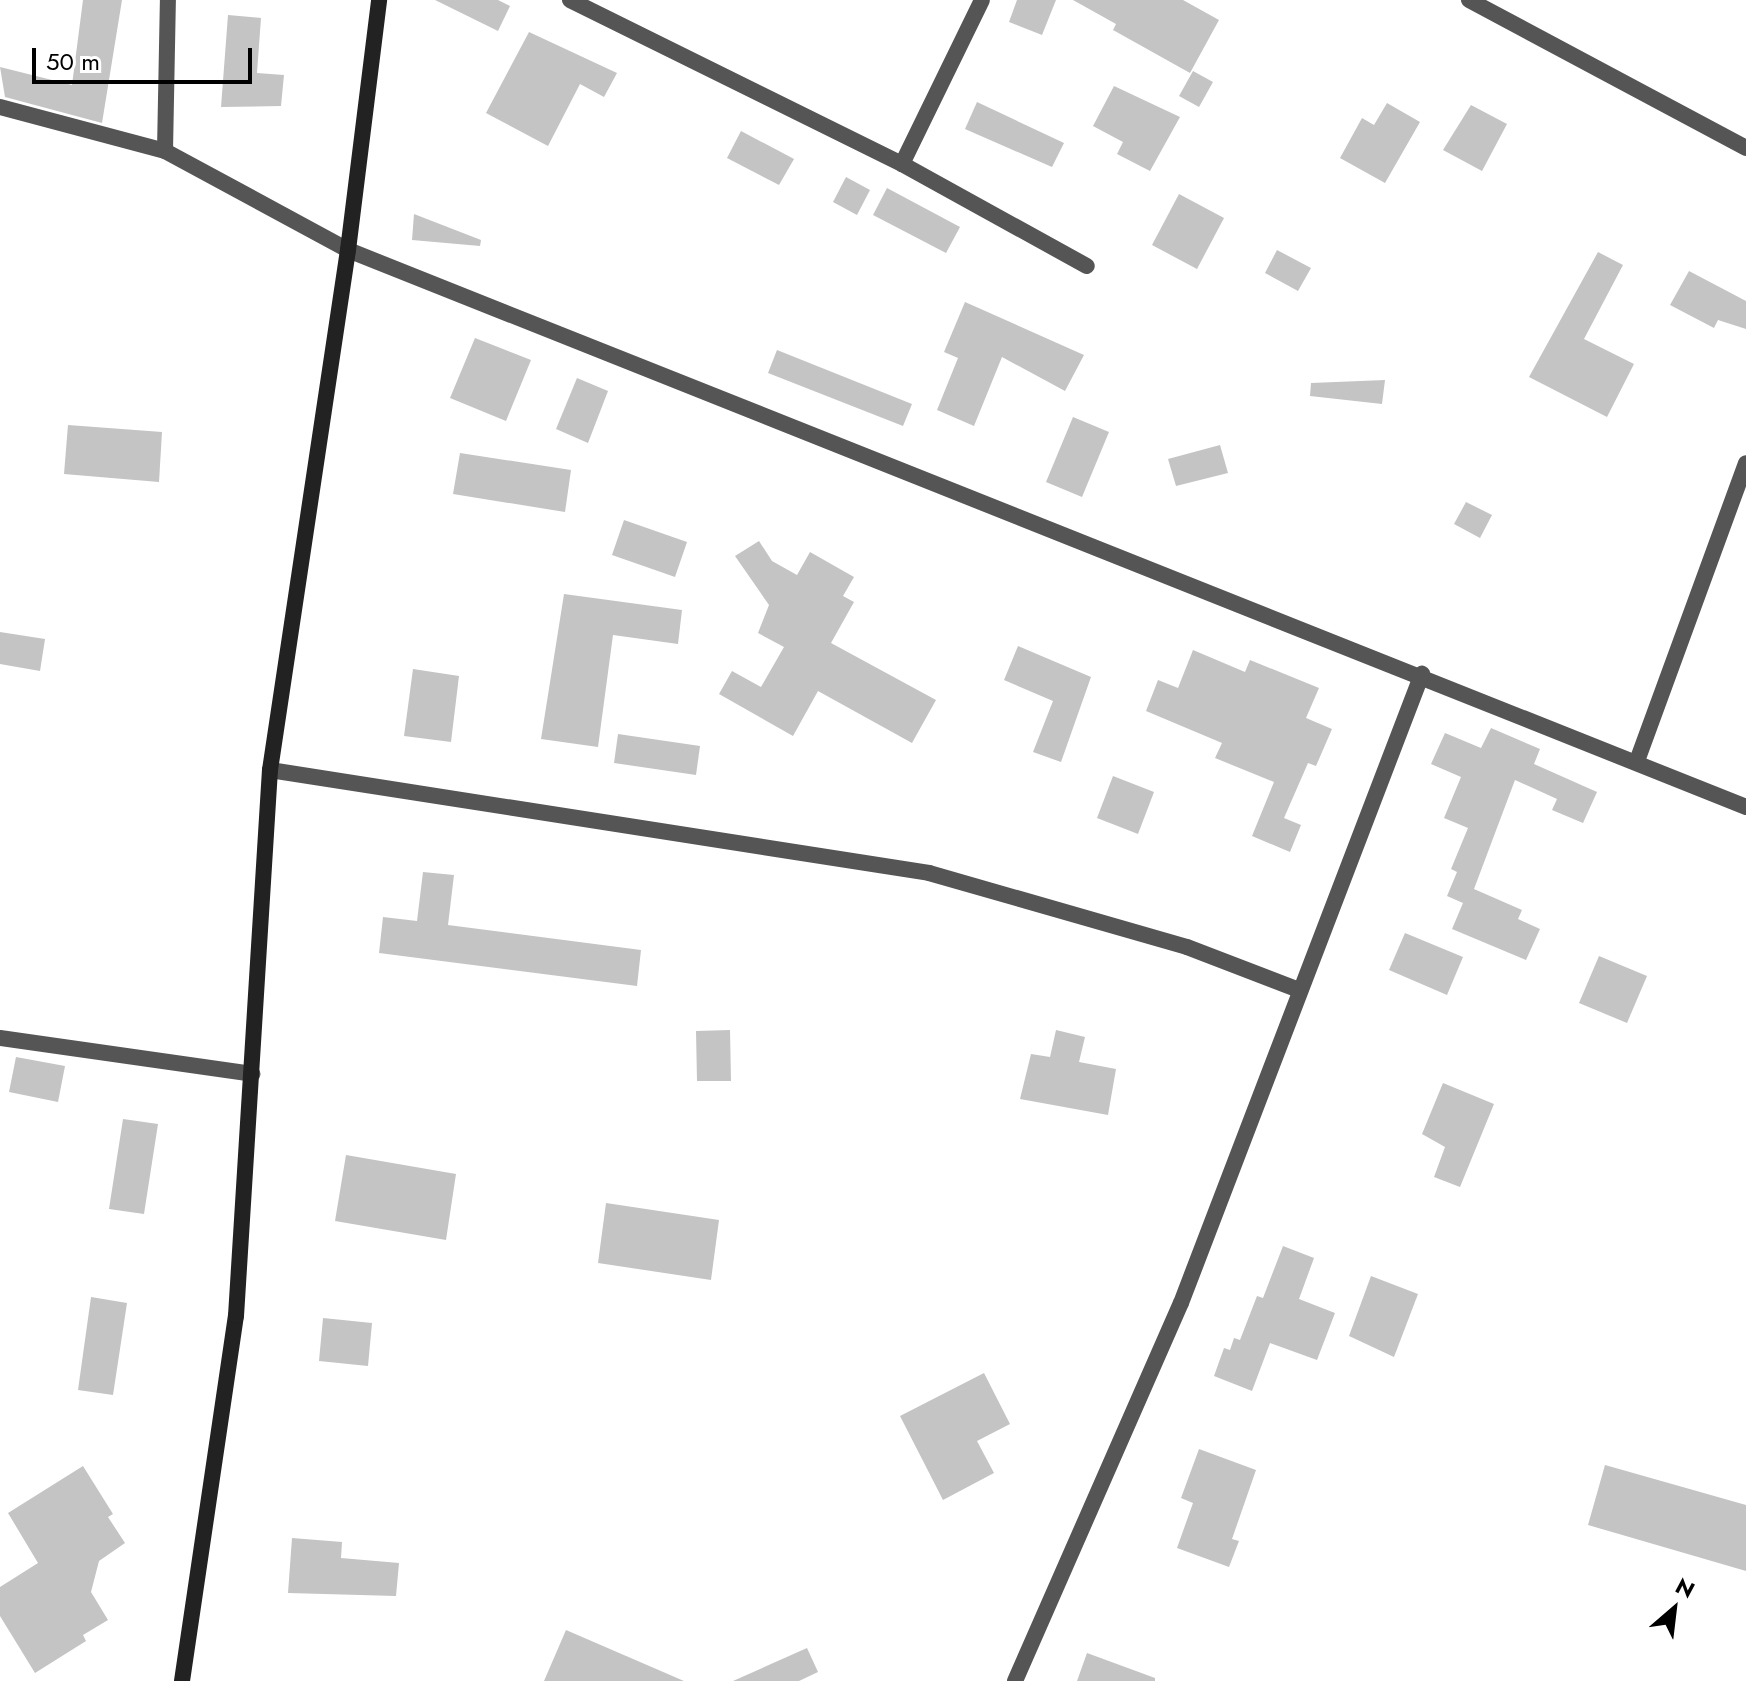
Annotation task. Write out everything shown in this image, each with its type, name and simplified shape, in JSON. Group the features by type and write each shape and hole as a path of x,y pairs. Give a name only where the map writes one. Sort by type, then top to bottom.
{"main road":[{"path":"182,1681 236,1316 270,770 348,250 379,0"}],"street":[{"path":"165,151 168,0"},
{"path":"570,0 902,164 1087,266"},
{"path":"902,164 982,0"},
{"path":"1469,0 1746,148"},
{"path":"0,107 165,151 348,250 1422,674 1746,807"},
{"path":"1637,761 1746,463"},
{"path":"1015,1681 1181,1303 1422,674"},
{"path":"270,770 929,873 1187,947 1299,990"},
{"path":"0,1038 252,1074"}],"building":[{"path":"83,0 122,0 102,123 5,97 0,67 72,85"},
{"path":"435,0 498,0 510,6 498,31"},
{"path":"1017,0 1056,0 1042,35 1009,22"},
{"path":"1073,0 1183,0 1219,20 1190,73 1113,30 1116,24"},
{"path":"228,15 261,18 257,73 284,75 281,106 221,107"},
{"path":"529,32 617,73 604,97 580,84 548,146 486,113"},
{"path":"1193,71 1213,82 1199,107 1179,96"},
{"path":"1114,86 1180,117 1150,171 1117,154 1123,142 1093,126"},
{"path":"977,102 1064,143 1052,167 965,129"},
{"path":"1387,103 1420,122 1385,183 1340,158 1362,118 1374,125"},
{"path":"1471,105 1507,124 1482,171 1443,150"},
{"path":"741,131 794,159 779,185 727,158"},
{"path":"846,177 870,190 857,215 833,202"},
{"path":"887,188 960,227 946,253 873,215"},
{"path":"1179,194 1224,218 1197,269 1152,245"},
{"path":"414,214 481,240 480,246 412,240"},
{"path":"1277,250 1311,268 1298,291 1265,273"},
{"path":"1598,252 1623,265 1584,339 1634,364 1607,417 1529,377"},
{"path":"1689,271 1746,301 1746,329 1718,320 1714,328 1670,305"},
{"path":"965,302 1084,355 1065,391 1002,357 974,426 937,410 958,358 944,352"},
{"path":"475,338 531,360 506,421 450,398"},
{"path":"777,350 912,404 903,426 768,373"},
{"path":"577,378 608,391 588,443 556,429"},
{"path":"1385,380 1382,404 1310,396 1311,383"},
{"path":"1073,417 1109,432 1082,497 1046,482"},
{"path":"68,425 162,432 159,482 64,474"},
{"path":"1220,445 1228,473 1176,486 1168,459"},
{"path":"460,453 571,470 565,512 453,494"},
{"path":"1466,502 1492,515 1480,538 1454,524"},
{"path":"624,520 687,542 675,577 612,555"},
{"path":"759,541 772,561 797,575 810,552 854,577 843,596 854,602 831,643 936,700 912,743 818,691 793,736 719,694 732,671 761,687 784,647 758,633 769,605 735,556"},
{"path":"564,594 682,610 678,644 613,635 598,747 541,739"},
{"path":"0,632 45,639 40,671 0,664"},
{"path":"1018,646 1091,677 1061,762 1033,752 1053,701 1004,680"},
{"path":"1193,650 1245,672 1250,660 1319,688 1306,718 1332,729 1316,766 1308,763 1284,818 1301,825 1290,852 1252,836 1274,782 1215,758 1222,743 1146,711 1158,680 1178,688"},
{"path":"413,669 459,676 451,742 404,736"},
{"path":"1491,728 1540,749 1534,764 1597,792 1583,823 1552,810 1557,799 1515,780 1474,889 1522,910 1518,919 1540,929 1526,960 1452,929 1463,903 1447,896 1457,872 1451,869 1468,828 1444,818 1461,777 1431,764 1445,733 1481,748"},
{"path":"618,734 700,746 696,775 614,763"},
{"path":"1113,776 1154,792 1138,834 1097,818"},
{"path":"423,872 454,875 448,925 641,950 637,986 379,953 383,917 417,921"},
{"path":"1405,933 1463,957 1447,995 1389,970"},
{"path":"1599,956 1647,976 1627,1023 1579,1003"},
{"path":"730,1030 731,1081 697,1081 696,1031"},
{"path":"1056,1030 1085,1037 1079,1062 1116,1069 1108,1115 1020,1099 1031,1054 1050,1057"},
{"path":"16,1057 65,1066 58,1102 9,1092"},
{"path":"1443,1083 1494,1104 1460,1187 1434,1177 1445,1147 1422,1134"},
{"path":"123,1119 158,1124 144,1214 109,1209"},
{"path":"346,1155 456,1174 446,1240 335,1221"},
{"path":"606,1203 719,1220 711,1280 598,1263"},
{"path":"1283,1246 1314,1258 1299,1299 1335,1313 1317,1360 1270,1343 1252,1391 1214,1376 1224,1348 1230,1350 1234,1338 1240,1340 1257,1296 1263,1298"},
{"path":"1371,1276 1418,1294 1394,1357 1349,1336"},
{"path":"91,1297 127,1303 113,1395 78,1390"},
{"path":"323,1318 372,1323 368,1366 319,1361"},
{"path":"984,1373 1010,1424 977,1441 994,1473 943,1500 900,1416"},
{"path":"1199,1449 1256,1470 1232,1539 1239,1541 1229,1567 1177,1548 1193,1503 1181,1498"},
{"path":"1605,1465 1746,1505 1746,1571 1588,1525"},
{"path":"83,1466 113,1514 108,1517 125,1543 99,1561 91,1592 108,1620 83,1635 86,1641 35,1673 0,1616 0,1587 38,1563 8,1513"},
{"path":"292,1538 342,1542 341,1558 399,1563 396,1596 288,1593"},
{"path":"566,1630 684,1681 544,1681"},
{"path":"807,1648 818,1672 799,1681 733,1681"},
{"path":"1087,1653 1155,1678 1155,1681 1077,1681"}]}
